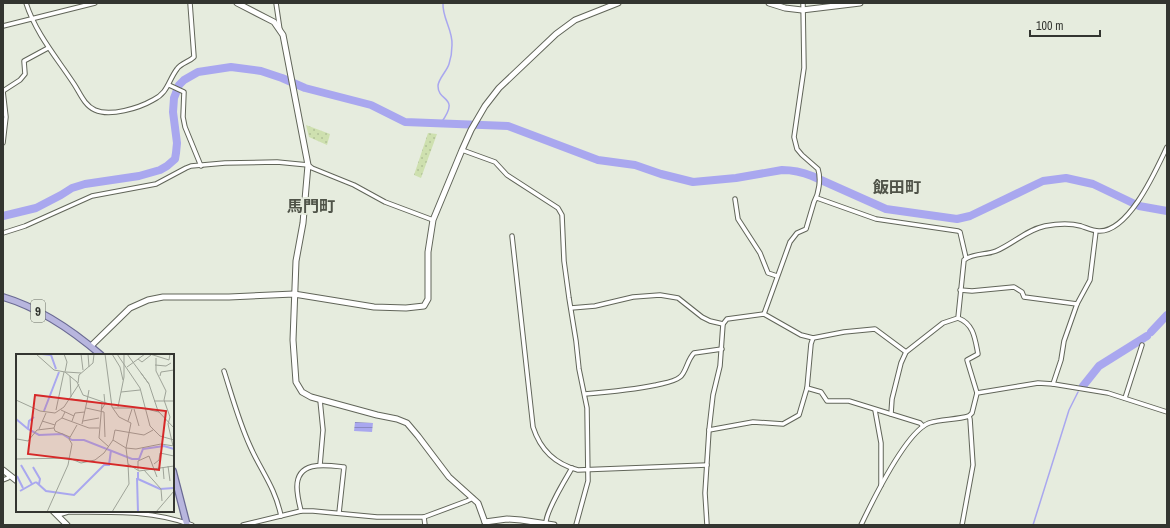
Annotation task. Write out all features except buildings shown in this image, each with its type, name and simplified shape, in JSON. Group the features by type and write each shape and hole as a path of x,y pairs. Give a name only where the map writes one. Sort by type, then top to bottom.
{"main road":[{"name":"9","path":"3,297 30,307 49,317 71,331 100,354"},
{"path":"174,475 188,524"}],"street":[{"path":"26,3 32,19 48,48 75,84 84,101 89,107 100,112 128,110 145,104 160,96 170,86 174,74 179,66 194,57 190,3"},
{"path":"3,26 95,3"},
{"path":"237,3 270,19 283,35 308,165 303,223 296,261 294,294 293,340 296,382 302,392 310,397 320,400 377,416 397,419 407,423 449,477 478,503 485,524 507,519 554,525"},
{"path":"276,3 280,30"},
{"path":"91,346 130,308 153,298 168,296 230,297 294,294 374,308 406,308 424,306 428,299 428,252 433,220 462,150 485,106 499,88 556,34 575,20 618,3"},
{"path":"769,3 785,8 802,10 860,3"},
{"path":"764,314 790,242 797,233 806,229 819,186 819,173 815,166 797,149 794,137 804,68 803,3"},
{"path":"3,143 6,105 3,91 20,80 25,74 24,61 48,48"},
{"path":"170,86 184,92 185,127 201,166"},
{"path":"966,258 996,252 1019,237 1045,226 1070,224 1096,231 1115,226 1138,201 1167,147"},
{"path":"462,150 495,162 507,175 558,208 562,215 564,261 578,369 587,408 588,481 576,525"},
{"path":"3,233 25,226 92,196 156,184 186,168 225,163 277,162 308,165 354,185 385,202 433,220"},
{"path":"816,198 876,219 960,232 966,258 964,261 960,290 958,318"},
{"path":"735,199 738,219 760,253 768,273 778,276"},
{"path":"1053,384 1061,360 1064,341 1077,304 1090,280 1096,231"},
{"path":"512,236 533,427 538,440 546,452 559,462 572,468 587,470 707,465"},
{"path":"960,290 972,291 1014,287 1022,292 1024,297 1077,304"},
{"path":"571,308 595,306 633,297 660,295 678,298 702,317 710,321 723,324"},
{"path":"707,525 705,493 709,430 713,395 720,366 723,324 727,319 764,314 801,335 813,338 844,332 875,330 906,352"},
{"path":"861,525 881,486 900,454 915,434 923,426 930,423 969,416 972,413 977,393 967,360 978,354 972,328 963,320 958,318 943,322 906,352 901,363 892,400 891,414"},
{"path":"709,430 753,422 783,424 799,415 807,388 811,344 813,338"},
{"path":"1125,398 1142,345"},
{"path":"585,394 632,390 668,382 680,378 688,361 694,353 722,349"},
{"path":"224,371 248,442 257,462 274,491 281,516"},
{"path":"977,393 1038,384 1053,384 1108,393 1167,412"},
{"path":"807,388 821,392 827,401 849,401 923,426"},
{"path":"320,400 323,430 320,464"},
{"path":"876,410 881,443 881,486"},
{"path":"962,525 973,465 969,416"},
{"path":"301,511 297,485 299,476 304,470 320,464 344,467 339,513"},
{"path":"546,524 545,521 572,468"},
{"path":"3,470 16,480"},
{"path":"3,480 8,478 10,475"},
{"path":"243,525 301,511 377,517 424,517 473,498"},
{"path":"54,512 67,525"},
{"path":"58,516 68,512 128,512 168,518 188,524"},
{"path":"424,517 426,525"}],"green space":[{"path":"306,125 330,134 327,145 309,137"},
{"path":"428,133 437,134 421,178 414,175"}],"water":[{"path":"355,422 373,423 372,432 354,431"}],"waterway":[{"path":"441,123 447,114 449,103 441,95 438,83 449,64 452,45 451,34 444,14 443,3"},
{"path":"3,216 36,208 72,188 85,184 139,176 160,170 167,166 175,159 176,153 177,143 173,112 174,98 179,85 184,80 198,72 231,67 261,71 305,88 371,105 405,122 508,126 598,160 635,165 661,174 693,182 736,178 782,170 794,171 812,176 886,209 957,219 970,216 1043,181 1066,178 1093,184 1139,206 1167,211"},
{"path":"1151,332 1167,315"},
{"path":"1083,386 1099,366 1147,336"},
{"path":"1033,525 1069,410 1078,392"}],"district":[{"name":"飯田町","path":"897,187"},
{"name":"馬門町","path":"311,206"}]}
